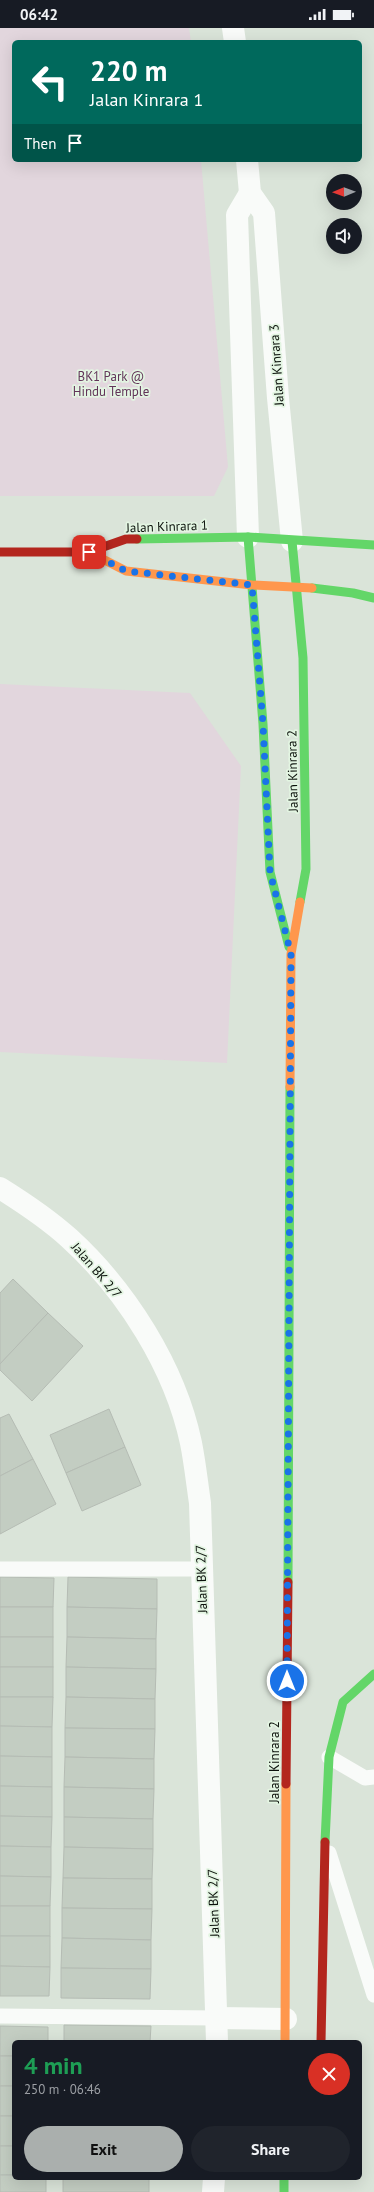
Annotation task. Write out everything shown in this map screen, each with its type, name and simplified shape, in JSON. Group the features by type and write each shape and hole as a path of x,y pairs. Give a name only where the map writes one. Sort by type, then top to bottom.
{"main road":[{"name":"Jalan Kinrara 1","path":"0,552 89,552 126,539 248,537 292,541 374,545"},
{"name":"Jalan Kinrara 2","path":"248,537 263,724 270,872 291,954"},
{"name":"Jalan Kinrara 2","path":"285,2040 291,954 306,869 305,714 292,541"},
{"name":"Jalan Kinrara 1","path":"89,552 126,571 252,585 296,586 353,593 374,598"},
{"path":"321,2040 325,1839 329,1757 343,1702 374,1674"},
{"path":"284,2180 284,2192"}],"street":[{"path":"233,28 235,40"},
{"name":"Jalan Kinrara 3","path":"247,162 250,193 264,214 278,398 292,541"},
{"path":"248,537 237,215 250,193"},
{"name":"Jalan BK 2/7","path":"0,1188 29,1207 69,1238 102,1272 128,1306 153,1345 176,1393 191,1443 200,1503 200,1568 217,2040"},
{"path":"217,2018 286,2019"},
{"path":"213,2192 214,2180"}],"lane":[{"path":"0,1569 200,1568"},
{"path":"329,1757 365,1778 374,1777"},
{"path":"325,1839 374,1995"},
{"path":"0,2016 217,2018"}],"green space":[{"name":"BK1 Park @ Hindu Temple","path":"0,28 189,28 191,40 12,40 12,162 201,162 228,467 214,496 0,496"},
{"path":"0,684 190,693 241,766 227,1063 0,1052"}],"building":[{"path":"13,1279 48,1313 0,1364 0,1293"},
{"path":"48,1313 83,1346 32,1401 0,1370 0,1364"},
{"path":"109,1409 125,1447 66,1473 50,1435"},
{"path":"9,1414 33,1459 0,1476 0,1418"},
{"path":"125,1447 141,1485 82,1511 66,1473"},
{"path":"33,1459 56,1504 0,1534 0,1476"},
{"path":"0,1577 54,1578 53,1607 0,1607"},
{"path":"68,1577 157,1579 157,1609 67,1607"},
{"path":"0,1607 53,1607 53,1637 0,1637"},
{"path":"67,1607 157,1609 156,1639 67,1637"},
{"path":"0,1637 53,1637 53,1667 0,1667"},
{"path":"67,1637 156,1639 156,1669 66,1667"},
{"path":"0,1667 53,1667 53,1697 0,1697"},
{"path":"66,1667 156,1669 155,1699 66,1697"},
{"path":"0,1697 53,1697 52,1727 0,1726"},
{"path":"66,1697 155,1699 155,1729 65,1728"},
{"path":"0,1726 52,1727 52,1757 0,1756"},
{"path":"65,1728 155,1729 154,1759 65,1757"},
{"path":"0,1756 52,1757 52,1787 0,1786"},
{"path":"65,1757 154,1759 154,1789 64,1787"},
{"path":"0,1786 52,1787 52,1817 0,1816"},
{"path":"64,1787 154,1789 153,1819 64,1817"},
{"path":"0,1816 52,1817 51,1847 0,1846"},
{"path":"64,1817 153,1819 153,1849 64,1847"},
{"path":"0,1846 51,1847 51,1877 0,1876"},
{"path":"64,1847 153,1849 152,1879 63,1878"},
{"path":"0,1876 51,1877 50,1906 0,1906"},
{"path":"63,1878 152,1879 152,1909 62,1908"},
{"path":"0,1906 50,1906 50,1936 0,1936"},
{"path":"62,1908 152,1909 151,1940 62,1938"},
{"path":"0,1936 50,1936 50,1967 0,1966"},
{"path":"62,1938 151,1940 151,1969 61,1968"},
{"path":"0,1966 50,1967 49,1996 0,1996"},
{"path":"61,1968 151,1969 150,1999 61,1998"},
{"path":"64,2025 151,2026 150,2040 64,2040"},
{"path":"0,2026 48,2027 48,2040 12,2040 12,2056 0,2056"},
{"path":"0,2056 12,2056 12,2086 0,2086"},
{"path":"0,2086 12,2086 12,2116 0,2116"},
{"path":"0,2116 12,2116 12,2146 0,2146"},
{"path":"0,2146 12,2146 12,2175 0,2175"},
{"path":"0,2175 12,2175 12,2180 46,2180 46,2192 0,2192"},
{"path":"63,2180 149,2180 149,2192 63,2192"}],"traffic: fast":[{"path":"248,537 263,724 270,872 289,947"},
{"path":"137,539 248,537 374,545"},
{"path":"292,541 303,658 306,869 300,902"},
{"path":"312,588 353,593 374,598"},
{"path":"288,1582 290,1087"},
{"path":"325,1842 329,1757 343,1702 374,1674"},
{"path":"284,2180 284,2192"}],"traffic: slow":[{"path":"89,552 126,571 252,585 312,588"},
{"path":"290,1087 291,954 300,902"},
{"path":"285,2040 286,1784"}],"traffic: jam":[{"path":"0,552 89,552 126,539 137,539"},
{"path":"286,1784 288,1582"},
{"path":"321,2040 325,1842"}],"route":[{"path":"89,552 126,571 252,585 263,724 270,872 291,954 287,1681"}]}
